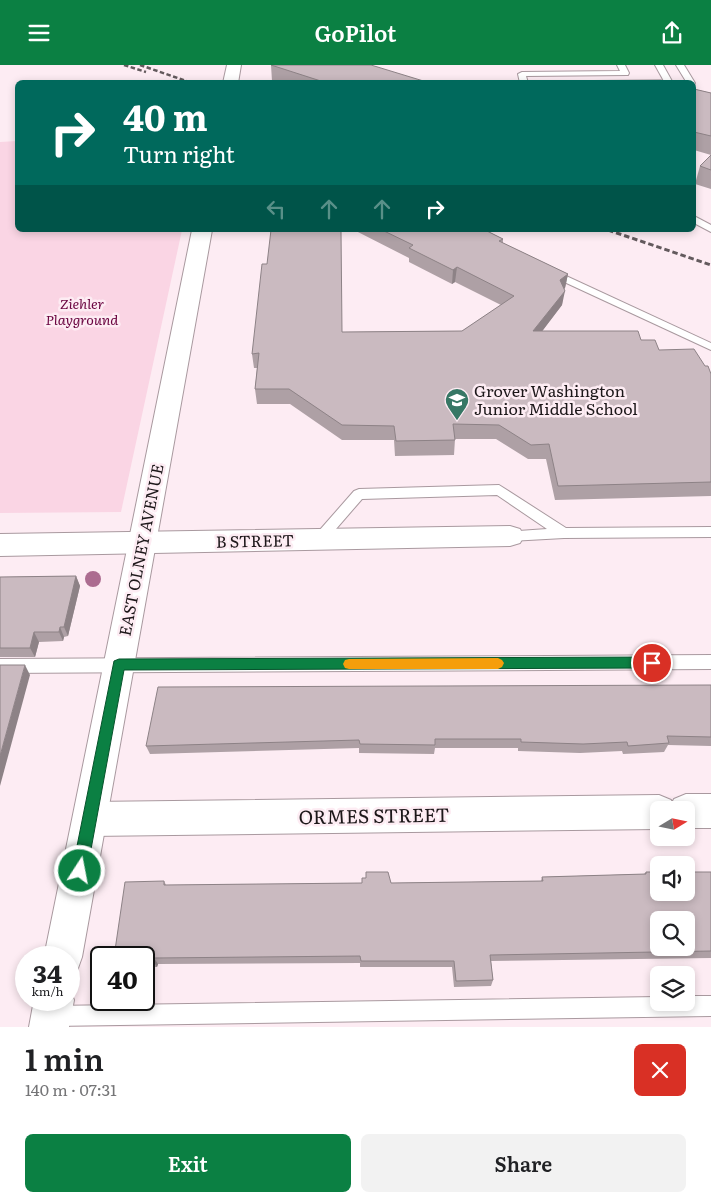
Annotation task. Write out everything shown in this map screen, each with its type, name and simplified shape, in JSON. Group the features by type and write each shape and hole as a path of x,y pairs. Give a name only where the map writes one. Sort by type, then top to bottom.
{"street":[{"name":"EAST OLNEY AVENUE","path":"65,946 202,232"},
{"name":"B STREET","path":"0,545 510,536"},
{"path":"695,811 711,811"},
{"name":"ORMES STREET","path":"90,819 650,812"}],"lane":[{"path":"523,80 522,74 625,73 621,65"},
{"path":"659,65 667,80"},
{"path":"680,65 689,80"},
{"path":"696,220 711,229"},
{"path":"543,268 711,347"},
{"path":"318,540 359,494 489,490 498,490 564,533"},
{"path":"510,536 564,533 711,533"},
{"path":"0,666 711,662"},
{"path":"51,1014 711,1006"}],"green space":[{"name":"Ziehler Playground","path":"15,141 15,232 182,232 121,512 0,513 0,142"}],"building":[{"path":"271,65 371,65 420,80 318,80"},
{"path":"696,89 711,93 711,136 696,132"},
{"path":"711,155 711,170 700,166"},
{"path":"271,232 341,232 342,332 462,331 514,296 457,267 453,270 409,248 413,245 386,232 489,232 503,239 499,241 568,274 560,280 565,291 533,331 638,331 641,340 655,340 659,350 694,349 705,366 708,366 711,374 711,482 558,486 549,444 531,445 499,425 453,424 455,440 396,441 394,426 342,425 289,389 255,389 259,353 252,354 262,264 267,264"},
{"path":"76,576 64,627 60,627 59,632 34,632 30,648 0,648 0,577"},
{"path":"0,665 25,665 0,756"},
{"path":"711,685 711,737 667,736 669,743 628,746 627,742 583,744 521,742 521,739 435,739 435,745 360,744 359,740 146,746 158,687"},
{"path":"366,872 388,872 391,883 543,881 542,877 646,874 646,872 650,872 650,901 695,901 695,872 711,872 711,951 695,951 695,911 650,911 650,952 490,955 493,980 456,981 454,961 361,961 360,956 155,958 155,946 116,946 125,882 164,881 164,885 362,883 362,878 366,878"}],"railway":[{"path":"124,65 146,72"},
{"path":"140,65 183,80"},
{"path":"614,232 711,265"}],"slow traffic":[{"path":"349,664 498,663"}],"place":[{"name":"Grover Washington Junior Middle School","path":"457,421"}],"route":[{"path":"80,871 119,664 652,663"}]}
